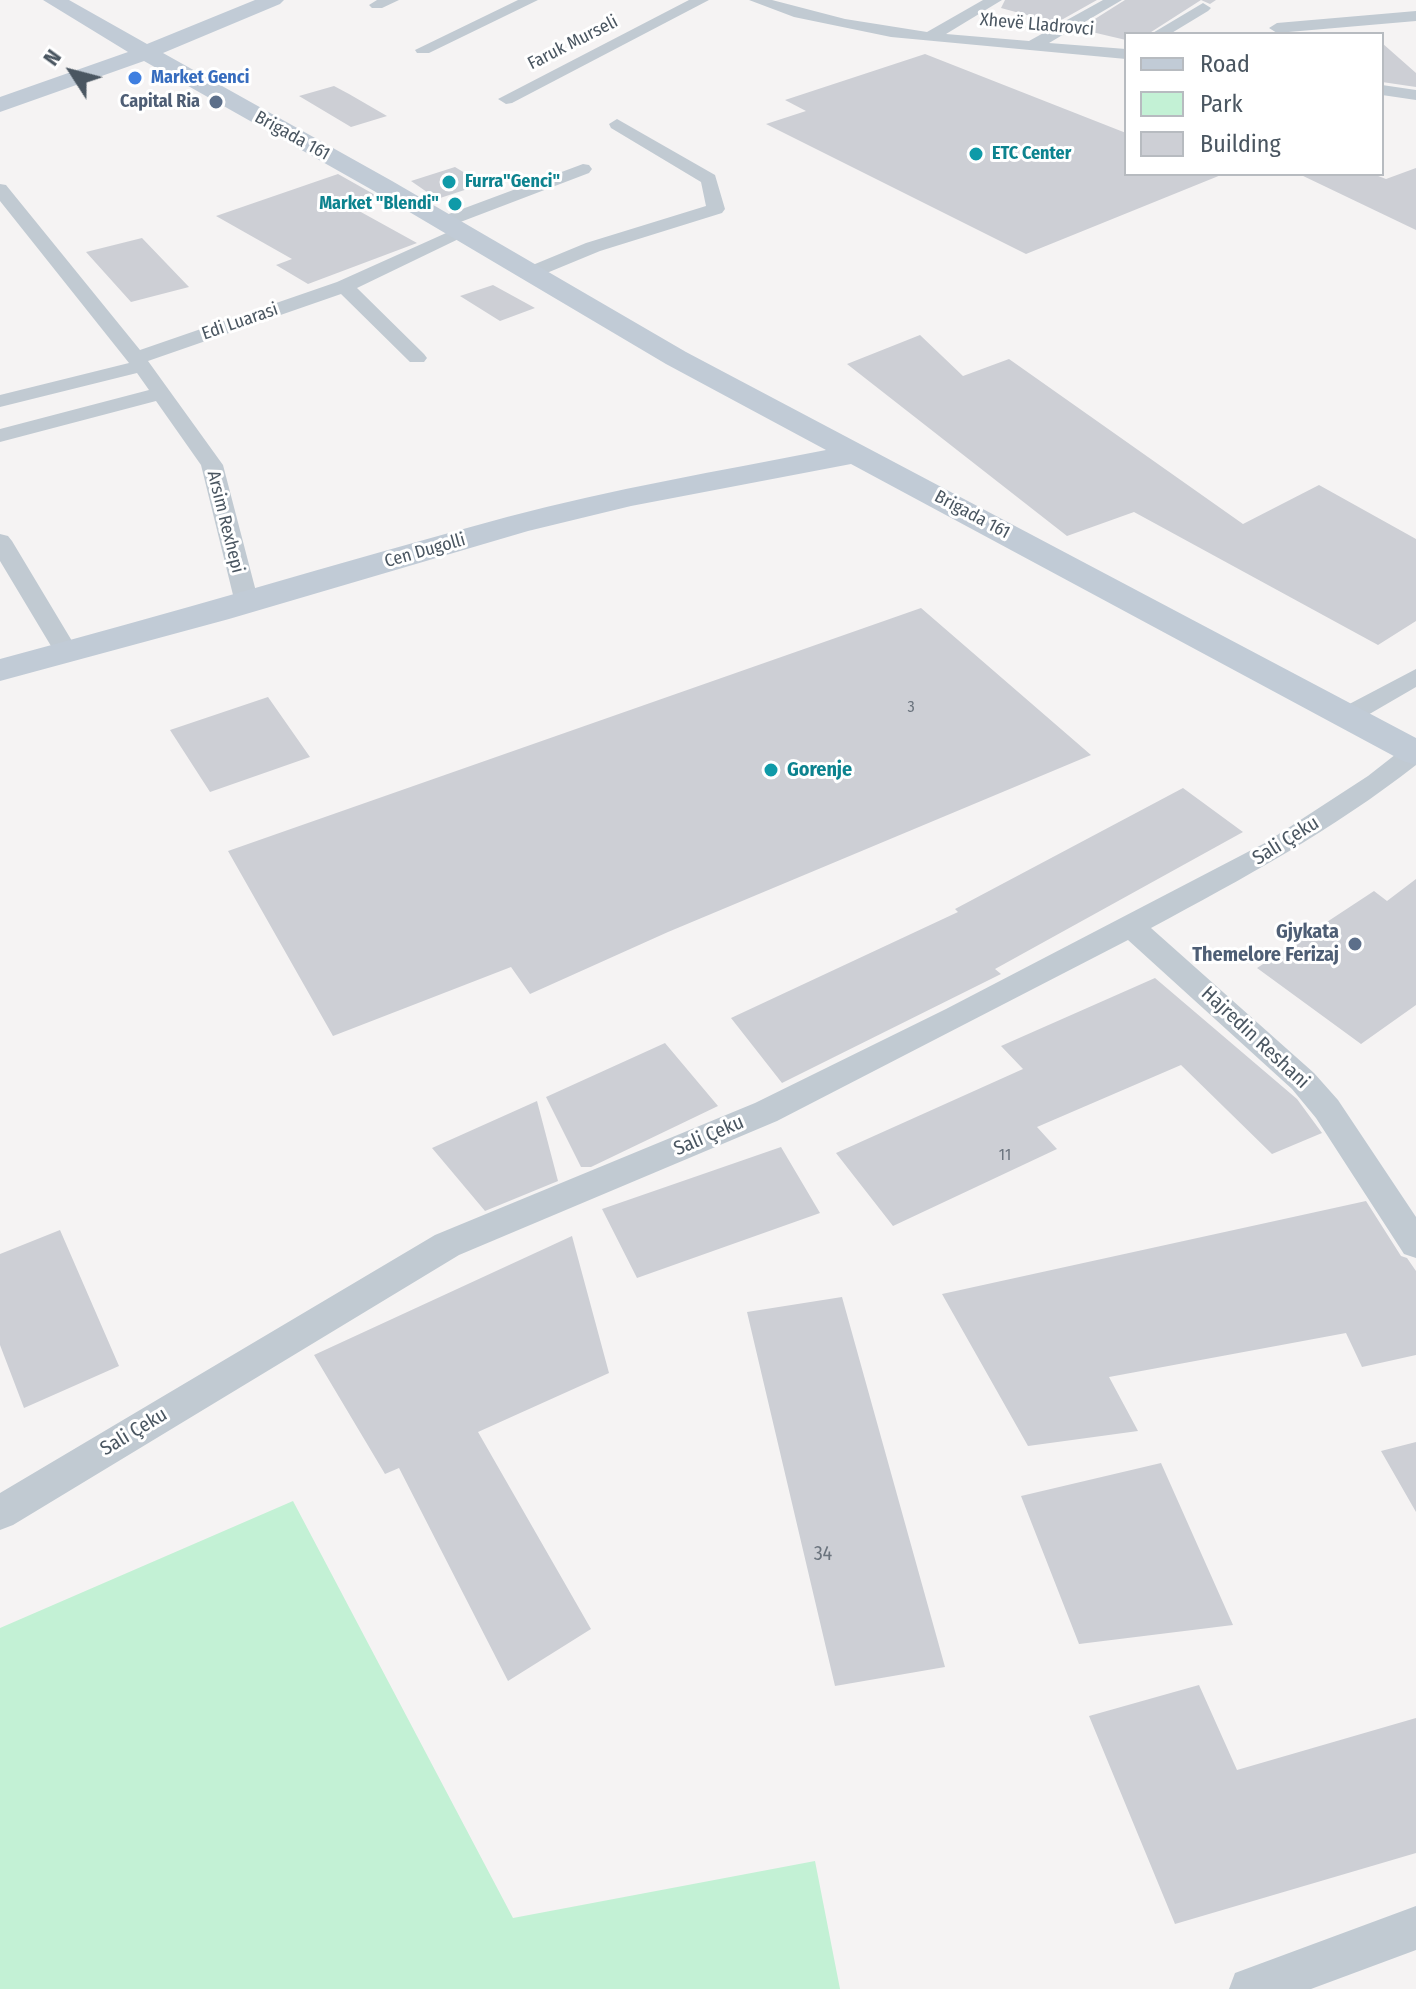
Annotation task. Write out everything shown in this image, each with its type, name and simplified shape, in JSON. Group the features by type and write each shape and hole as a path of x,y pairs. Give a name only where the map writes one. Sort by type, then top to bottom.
{"street":[{"name":"Brigada 161","path":"54,0 676,358 1415,753"},
{"path":"0,105 145,53 273,0"},
{"path":"423,50 530,0"},
{"name":"Faruk Murseli","path":"506,99 701,0"},
{"name":"Xhevë Lladrovci","path":"759,0 824,20 933,35 1124,54"},
{"path":"933,35 994,0"},
{"path":"1034,45 1114,0"},
{"path":"1162,32 1203,8"},
{"path":"1277,28 1416,16"},
{"path":"1384,90 1416,95"},
{"path":"530,273 593,247 716,209 709,179 617,124"},
{"name":"Edi Luarasi","path":"139,362 344,286 453,228 583,169"},
{"name":"Arsim Rexhepi","path":"0,189 52,258 163,393 212,465 247,603"},
{"path":"344,286 417,358"},
{"path":"0,401 139,362"},
{"path":"0,436 163,393"},
{"name":"Cen Dugolli","path":"0,670 247,603 518,524 631,497 856,454"},
{"path":"0,541 66,651"},
{"path":"1345,717 1416,677"},
{"name":"Sali Çeku","path":"0,1513 447,1245 766,1112 1275,850 1415,753"},
{"name":"Hajredin Reshani","path":"1131,926 1303,1081 1327,1109 1416,1244"},
{"path":"1251,1989 1416,1928"}],"green space":[{"path":"293,1501 513,1918 815,1861 840,1989 0,1989 0,1628"}],"building":[{"path":"1005,0 1097,0 1056,23 1001,8"},
{"path":"1125,0 1201,0 1151,32 1124,32 1124,40 1079,29"},
{"path":"1384,45 1416,73 1416,87 1384,82"},
{"name":"ETC Center","path":"925,54 1124,132 1124,176 1219,176 1026,254 766,124 806,111 785,100"},
{"path":"334,86 387,116 351,127 299,96"},
{"name":"Furra\"Genci\"","path":"455,167 483,184 437,199 411,181"},
{"path":"1416,168 1416,230 1303,176 1378,176 1386,179"},
{"path":"338,174 377,196 350,206 417,243 308,284 276,265 292,259 216,216"},
{"path":"142,238 189,287 131,302 86,252"},
{"path":"493,285 535,308 500,321 460,296"},
{"path":"920,335 963,376 1009,359 1243,524 1319,485 1416,539 1416,621 1378,645 1134,512 1067,536 847,364"},
{"path":"921,608 1091,755 668,932 530,994 511,967 333,1036 228,851"},
{"path":"268,697 310,757 210,792 170,730"},
{"path":"1183,788 1243,832 995,969 1001,974 782,1083 731,1018 958,912 955,909"},
{"name":"Gjykata Themelore Ferizaj","path":"1416,879 1416,1005 1361,1044 1257,968 1374,891 1387,901"},
{"path":"1155,978 1297,1099 1322,1133 1272,1154 1181,1065 1037,1127 1057,1149 893,1226 836,1153 1023,1069 1001,1046"},
{"path":"665,1043 718,1106 591,1167 581,1167 546,1097"},
{"path":"537,1101 558,1181 485,1211 432,1148"},
{"path":"781,1147 820,1213 637,1278 602,1209"},
{"path":"1366,1201 1401,1256 1407,1258 1416,1271 1416,1355 1362,1367 1346,1333 1109,1377 1138,1431 1028,1446 942,1294"},
{"path":"60,1230 119,1366 24,1408 0,1345 0,1254"},
{"path":"572,1236 609,1373 478,1432 591,1629 508,1681 399,1468 385,1474 314,1355"},
{"path":"842,1297 945,1667 835,1686 747,1312"},
{"path":"1416,1442 1416,1512 1381,1451"},
{"path":"1161,1463 1233,1625 1079,1644 1021,1496"},
{"path":"1199,1685 1237,1770 1416,1718 1416,1853 1175,1924 1089,1716"}],"place":[{"name":"Market Genci","path":"135,78"},
{"name":"Capital Ria","path":"216,102"},
{"name":"ETC Center","path":"976,154"},
{"name":"Furra\"Genci\"","path":"449,182"},
{"name":"Market \"Blendi\"","path":"455,204"},
{"name":"Gorenje","path":"771,770"},
{"name":"Gjykata Themelore Ferizaj","path":"1355,944"}]}
